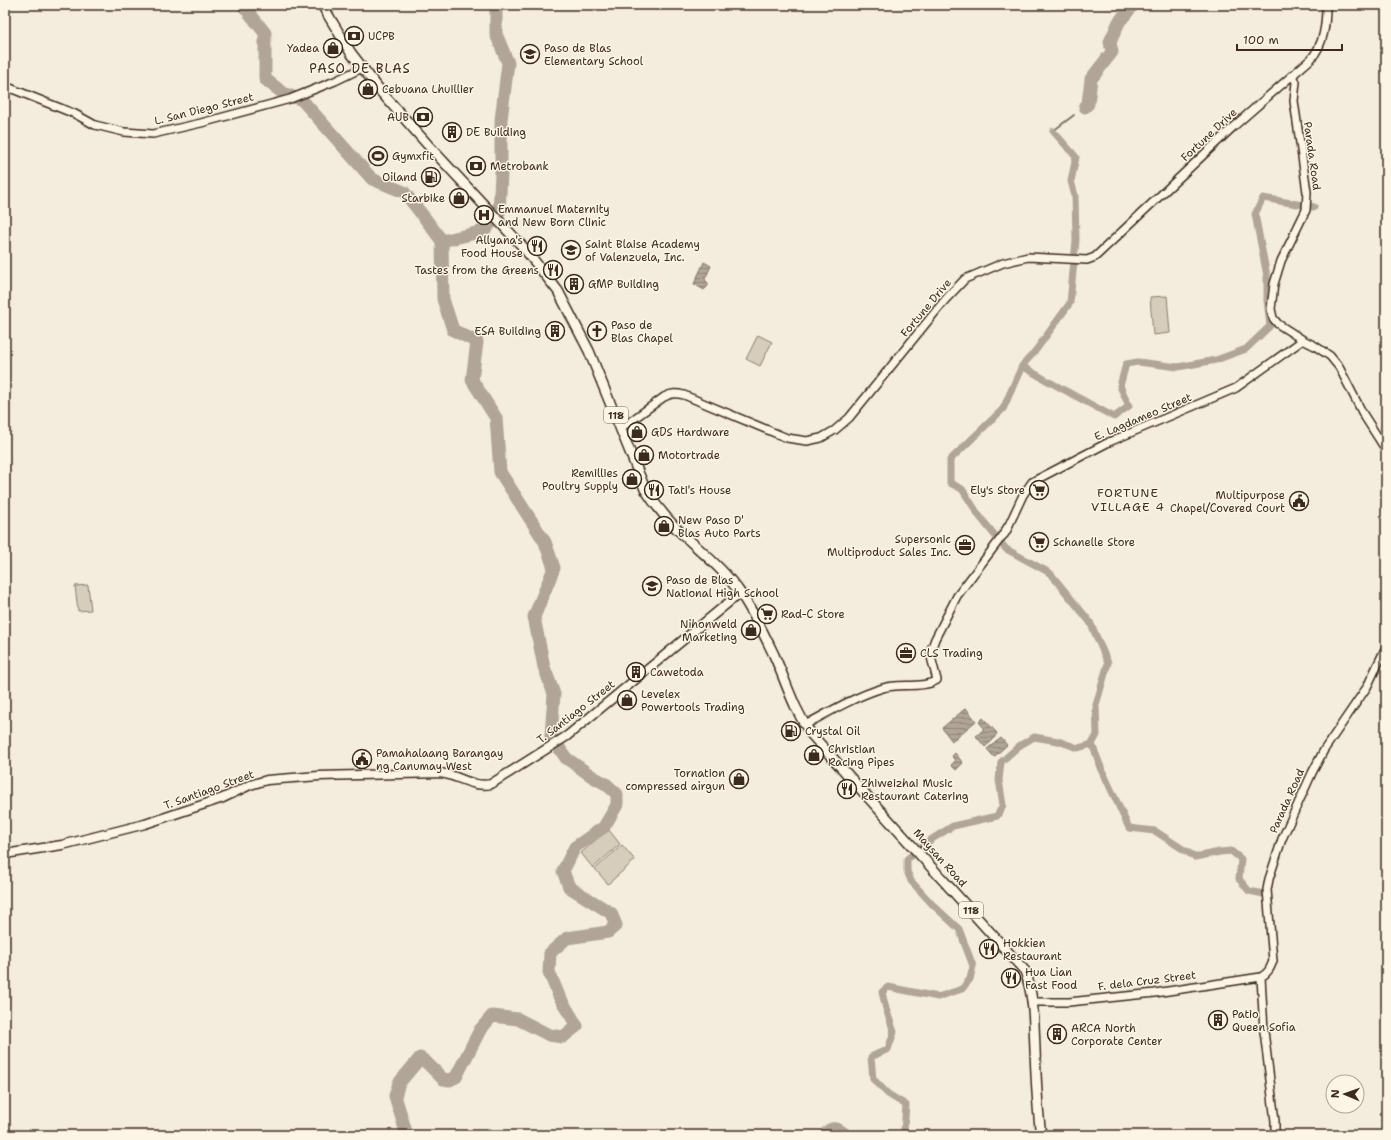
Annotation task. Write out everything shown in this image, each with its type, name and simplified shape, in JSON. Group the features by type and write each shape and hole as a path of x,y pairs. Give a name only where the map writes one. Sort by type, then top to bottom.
{"main road":[{"name":"118","path":"322,5 351,53 382,93 428,145 524,248 558,291 589,351 645,489 656,505 677,529 717,565 740,593 768,644 795,709 804,725"},
{"name":"T. Santiago Street","path":"5,854 62,845 145,824 222,798 250,785 277,779 319,776 440,773 485,786 498,781 567,736 740,593"},
{"name":"Maysan Road","path":"804,725 838,765 1025,971 1034,1002 1036,1103 1041,1135"}],"street":[{"name":"Fortune Drive","path":"621,428 664,397 675,393 684,395 787,438 807,441 821,438 849,418 945,300 965,279 1003,263 1016,260 1028,258 1087,260 1095,257 1233,127 1293,76 1317,52 1323,38 1326,5"},
{"name":"L. San Diego Street","path":"5,86 75,114 95,126 124,132 153,134 201,123 290,99 362,68"},
{"name":"Parada Road","path":"1293,76 1296,82 1294,102 1306,182 1307,201 1306,210 1281,261 1274,284 1271,309 1273,318 1278,324 1330,356 1340,367 1363,414 1386,450"},
{"name":"E. Lagdameo Street","path":"804,725 883,688 924,684 937,680 931,657 934,639 958,596 1006,531 1025,492 1035,480 1108,442 1236,388 1303,340"},
{"name":"Parada Road","path":"1261,978 1271,968 1273,961 1267,890 1269,878 1282,839 1324,750 1367,687 1386,647"},
{"name":"F. dela Cruz Street","path":"1034,1002 1070,1002 1155,993 1261,978"},
{"path":"1261,978 1264,1031 1275,1121 1275,1135"}],"shaded area":[{"path":"704,262 711,266 705,279 708,286 704,290 694,284"},
{"path":"1167,296 1170,333 1153,335 1150,297"},
{"path":"758,335 772,342 760,366 746,359"},
{"path":"88,585 91,610 78,611 75,586"},
{"path":"966,708 976,721 952,741 942,728"},
{"path":"983,718 997,733 993,740 985,747 976,736 983,730 983,727 979,722"},
{"path":"1001,738 1007,745 994,757 987,749"},
{"path":"955,753 963,763 956,770 951,765 955,761 952,756"},
{"path":"608,829 620,844 593,868 581,853"},
{"path":"622,845 635,860 608,884 595,869"}],"waterway":[{"path":"243,5 265,33 265,79 283,93 302,100 372,179 404,192 442,241 443,299 453,330 477,342 472,380 496,418 500,472 545,542 554,568 534,617 544,667 554,694 551,736 566,758 593,777 606,784 617,794 617,805 604,827 575,847 563,871 569,887 611,913 616,925 608,932 567,938 550,953 549,972 559,996 577,1026 563,1037 549,1035 518,1019 492,1016 480,1030 456,1077 450,1080 443,1079 420,1058 399,1083 395,1096 407,1135"},
{"path":"442,241 484,231 499,213 501,120 508,63 496,34 496,5"},
{"path":"1085,107 1088,104 1091,79 1112,52 1110,42 1119,22 1133,5"},
{"path":"1053,131 1074,115"},
{"path":"900,1135 904,1131 906,1105 888,1094 873,1079 871,1057 888,1049 894,1032 882,992 888,987 938,997 962,989 970,979 973,966 959,929 932,904 911,881 907,871 907,859 932,839 953,826 997,816 1003,805 999,780 1001,762 1019,746 1034,737 1058,741 1078,748 1092,744 1097,735 1096,705 1108,663 1090,622 1050,573 1006,549 980,517 962,489 950,483 950,460 1003,409 1022,366 1036,350 1070,303 1076,240 1075,196 1071,181 1076,157 1053,131"},
{"path":"1022,366 1114,417 1129,406 1120,386 1126,364 1138,362 1178,367 1216,360 1246,349 1270,326 1267,300 1267,276 1255,214 1263,198 1314,207"},
{"path":"1092,744 1102,770 1129,828 1155,831 1195,857 1231,851 1241,859 1239,879 1249,891 1264,894"},
{"path":"824,1135 825,1131 832,1126 841,1128 851,1135"}],"place":[{"name":"UCPB","path":"354,36"},
{"name":"Yadea","path":"333,48"},
{"name":"Paso de Blas Elementary School","path":"530,54"},
{"name":"Cebuana Lhuillier","path":"368,89"},
{"name":"AUB","path":"423,117"},
{"name":"DE Building","path":"452,132"},
{"name":"Gymxfit","path":"378,156"},
{"name":"Metrobank","path":"476,166"},
{"name":"Oiland","path":"431,177"},
{"name":"Starbike","path":"459,198"},
{"name":"Emmanuel Maternity and New Born Clinic","path":"484,215"},
{"name":"Allyana's Food House","path":"537,246"},
{"name":"Saint Blaise Academy of Valenzuela, Inc.","path":"571,250"},
{"name":"Tastes from the Greens","path":"553,270"},
{"name":"GMP Building","path":"574,284"},
{"name":"ESA Building","path":"555,331"},
{"name":"Paso de Blas Chapel","path":"597,331"},
{"name":"GDS Hardware","path":"637,432"},
{"name":"Motortrade","path":"644,455"},
{"name":"Remillies Poultry Supply","path":"632,479"},
{"name":"Tati's House","path":"654,490"},
{"name":"Ely's Store","path":"1039,490"},
{"name":"Multipurpose Chapel/Covered Court","path":"1299,501"},
{"name":"New Paso D' Blas Auto Parts","path":"664,526"},
{"name":"Schanelle Store","path":"1039,542"},
{"name":"Supersonic Multiproduct Sales Inc.","path":"965,545"},
{"name":"Paso de Blas National High School","path":"652,586"},
{"name":"Rad-C Store","path":"767,614"},
{"name":"Nihonweld Marketing","path":"751,630"},
{"name":"CLS Trading","path":"906,653"},
{"name":"Cawetoda","path":"636,672"},
{"name":"Levelex Powertools Trading","path":"627,700"},
{"name":"Crystal Oil","path":"791,731"},
{"name":"Christian Racing Pipes","path":"814,755"},
{"name":"Pamahalaang Barangay ng Canumay West","path":"362,759"},
{"name":"Tornation compressed airgun","path":"739,779"},
{"name":"Zhiweizhai Music Restaurant Catering","path":"847,789"},
{"name":"Hokkien Restaurant","path":"989,949"},
{"name":"Hua Lian Fast Food","path":"1011,978"},
{"name":"Patio Queen Sofia","path":"1218,1020"},
{"name":"ARCA North Corporate Center","path":"1057,1034"}],"district":[{"name":"PASO DE BLAS","path":"360,68"},
{"name":"FORTUNE VILLAGE 4","path":"1128,500"}]}
